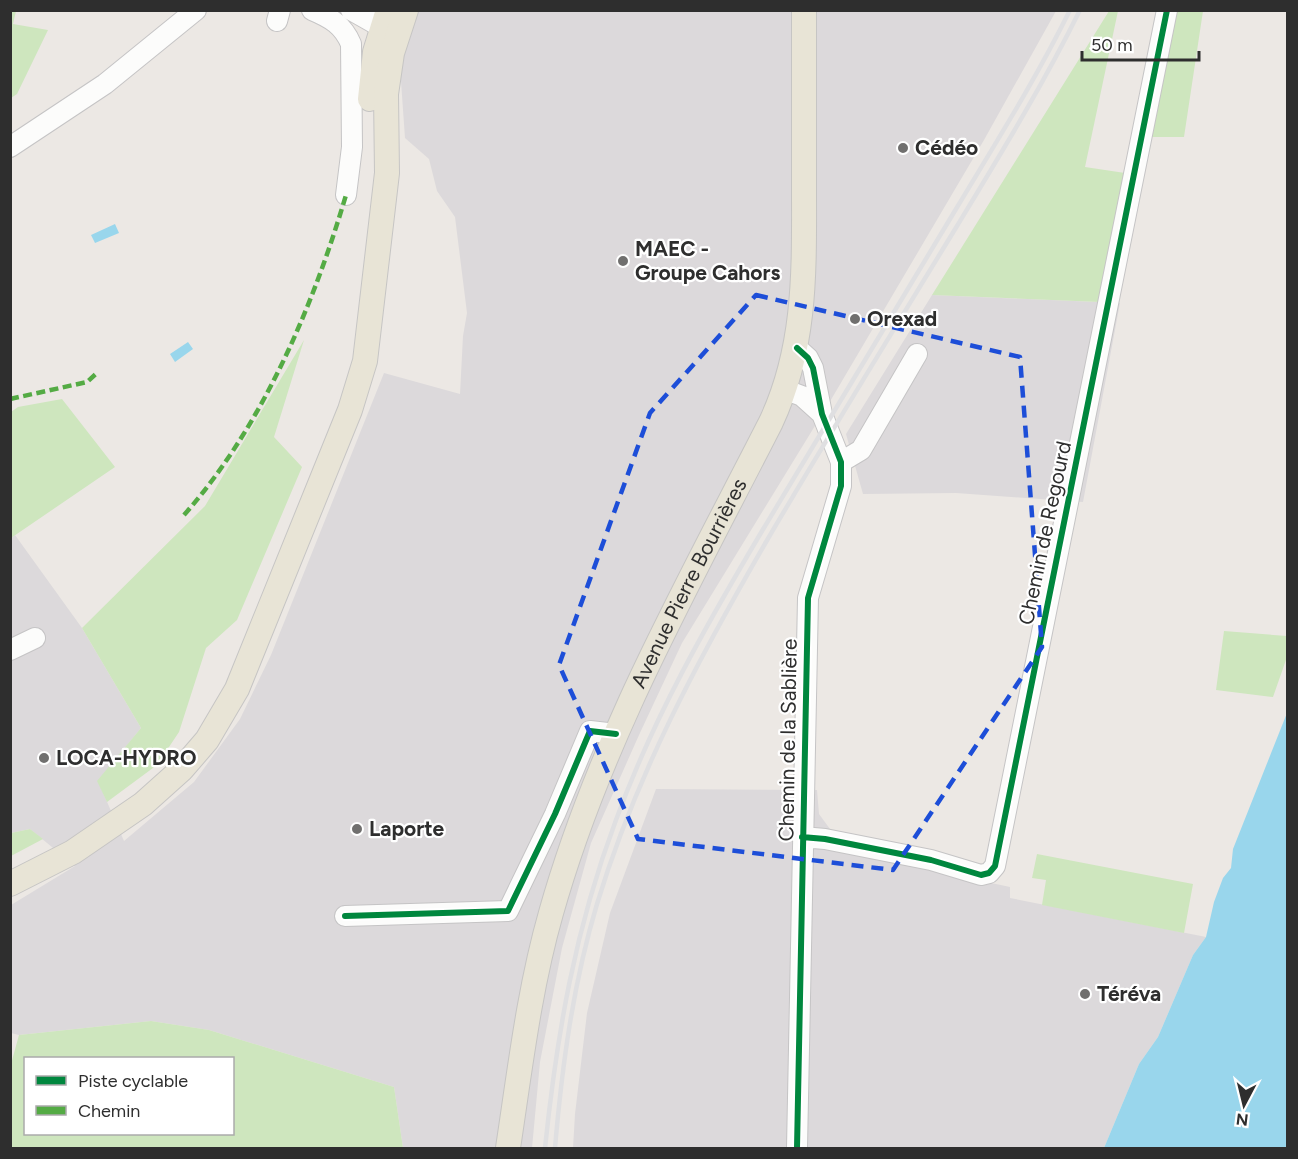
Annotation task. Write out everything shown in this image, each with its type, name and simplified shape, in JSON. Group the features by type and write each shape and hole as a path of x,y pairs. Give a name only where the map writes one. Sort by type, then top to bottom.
{"main road":[{"name":"Avenue Pierre Bourrières","path":"508,1149 532,988 548,923 577,831 616,734 786,390 797,348 804,230 804,10"},
{"path":"10,884 73,852 143,804 182,770 207,740 237,689 350,410 366,361 380,228 372,182 370,96 393,17"}],"street":[{"path":"10,147 105,84 196,10"},
{"path":"312,10 328,17 344,29 351,44 352,147 346,195"},
{"path":"351,10 393,17"},
{"name":"Chemin de Regourd","path":"802,837 825,839 931,860 981,875 989,873 995,866 1167,10"},
{"name":"Chemin de la Sablière","path":"797,348 808,358 813,368 822,414 841,462 841,486 808,597 797,1149"},
{"path":"841,462 861,450 916,354"},
{"name":"Chemin de la Sablière","path":"786,390 802,396 822,414"},
{"path":"10,650 35,638"},
{"path":"345,916 508,911 555,814 590,731 616,734"}],"highlighted area":[{"path":"756,295 1020,357 1042,647 893,870 638,839 559,665 650,413"}],"shaded area":[{"path":"396,11 1056,11 984,140 832,398 682,643 639,735 591,843 562,948 540,1062 532,1148 403,1148 394,1087 209,1030 151,1021 19,1035 11,1033 11,905 75,866 30,829 11,833 11,538 15,535 82,628 141,728 98,781 124,841 194,782 240,719 271,655 384,373 460,394 463,336 467,313 455,217 437,191 429,159 405,138"},
{"path":"932,295 1120,303 1083,502 956,493 863,494 846,434"},
{"path":"656,789 817,790 819,814 830,829 827,848 1010,887 1010,898 1206,937 1193,955 1158,1037 1139,1064 1104,1148 573,1148 587,1013 610,913"}],"green space":[{"path":"11,10 16,11 13,24 48,30 17,94 11,98"},
{"path":"1109,11 1118,11 1085,167 1125,173 1100,302 932,295"},
{"path":"1175,11 1203,11 1184,137 1151,137"},
{"path":"304,340 274,437 302,467 237,620 206,648 179,732 157,765 107,802 97,781 141,728 82,628 205,506"},
{"path":"62,399 115,467 11,538 11,412 18,407"},
{"path":"1224,631 1287,636 1287,657 1273,697 1216,690"},
{"path":"30,829 43,839 11,856 11,833"},
{"path":"1037,854 1193,884 1184,933 1042,905 1046,880 1032,878"},
{"path":"151,1021 209,1030 394,1087 403,1148 11,1148 11,1064 19,1035"}],"water":[{"path":"115,224 119,233 95,243 91,235"},
{"path":"188,342 193,349 175,362 170,354"},
{"path":"1287,713 1287,1148 1104,1148 1139,1064 1158,1037 1193,955 1206,937 1214,902 1223,878 1231,868 1233,849"}],"railway":[{"path":"545,1148 562,1022 589,901 616,820 664,708 721,601 1015,111 1070,10"},
{"path":"555,1148 561,1087 581,964 613,856 650,763 693,674 766,542 1005,146 1080,10"}],"marked path":[{"path":"184,515 238,444 282,364 318,280 346,195"},
{"path":"10,399 87,382 98,372"}],"cycle path":[{"path":"802,837 825,839 931,860 981,875 989,873 995,866 1167,10"},
{"path":"797,348 808,358 813,368 822,414 841,462 841,486 808,598 797,1148"},
{"path":"345,916 508,911 555,814 590,731 616,734"}],"place":[{"name":"Cédéo","path":"903,148"},
{"name":"MAEC - Groupe Cahors","path":"623,261"},
{"name":"Orexad","path":"855,319"},
{"name":"LOCA-HYDRO","path":"44,758"},
{"name":"Laporte","path":"357,829"},
{"name":"Téréva","path":"1085,994"}]}
